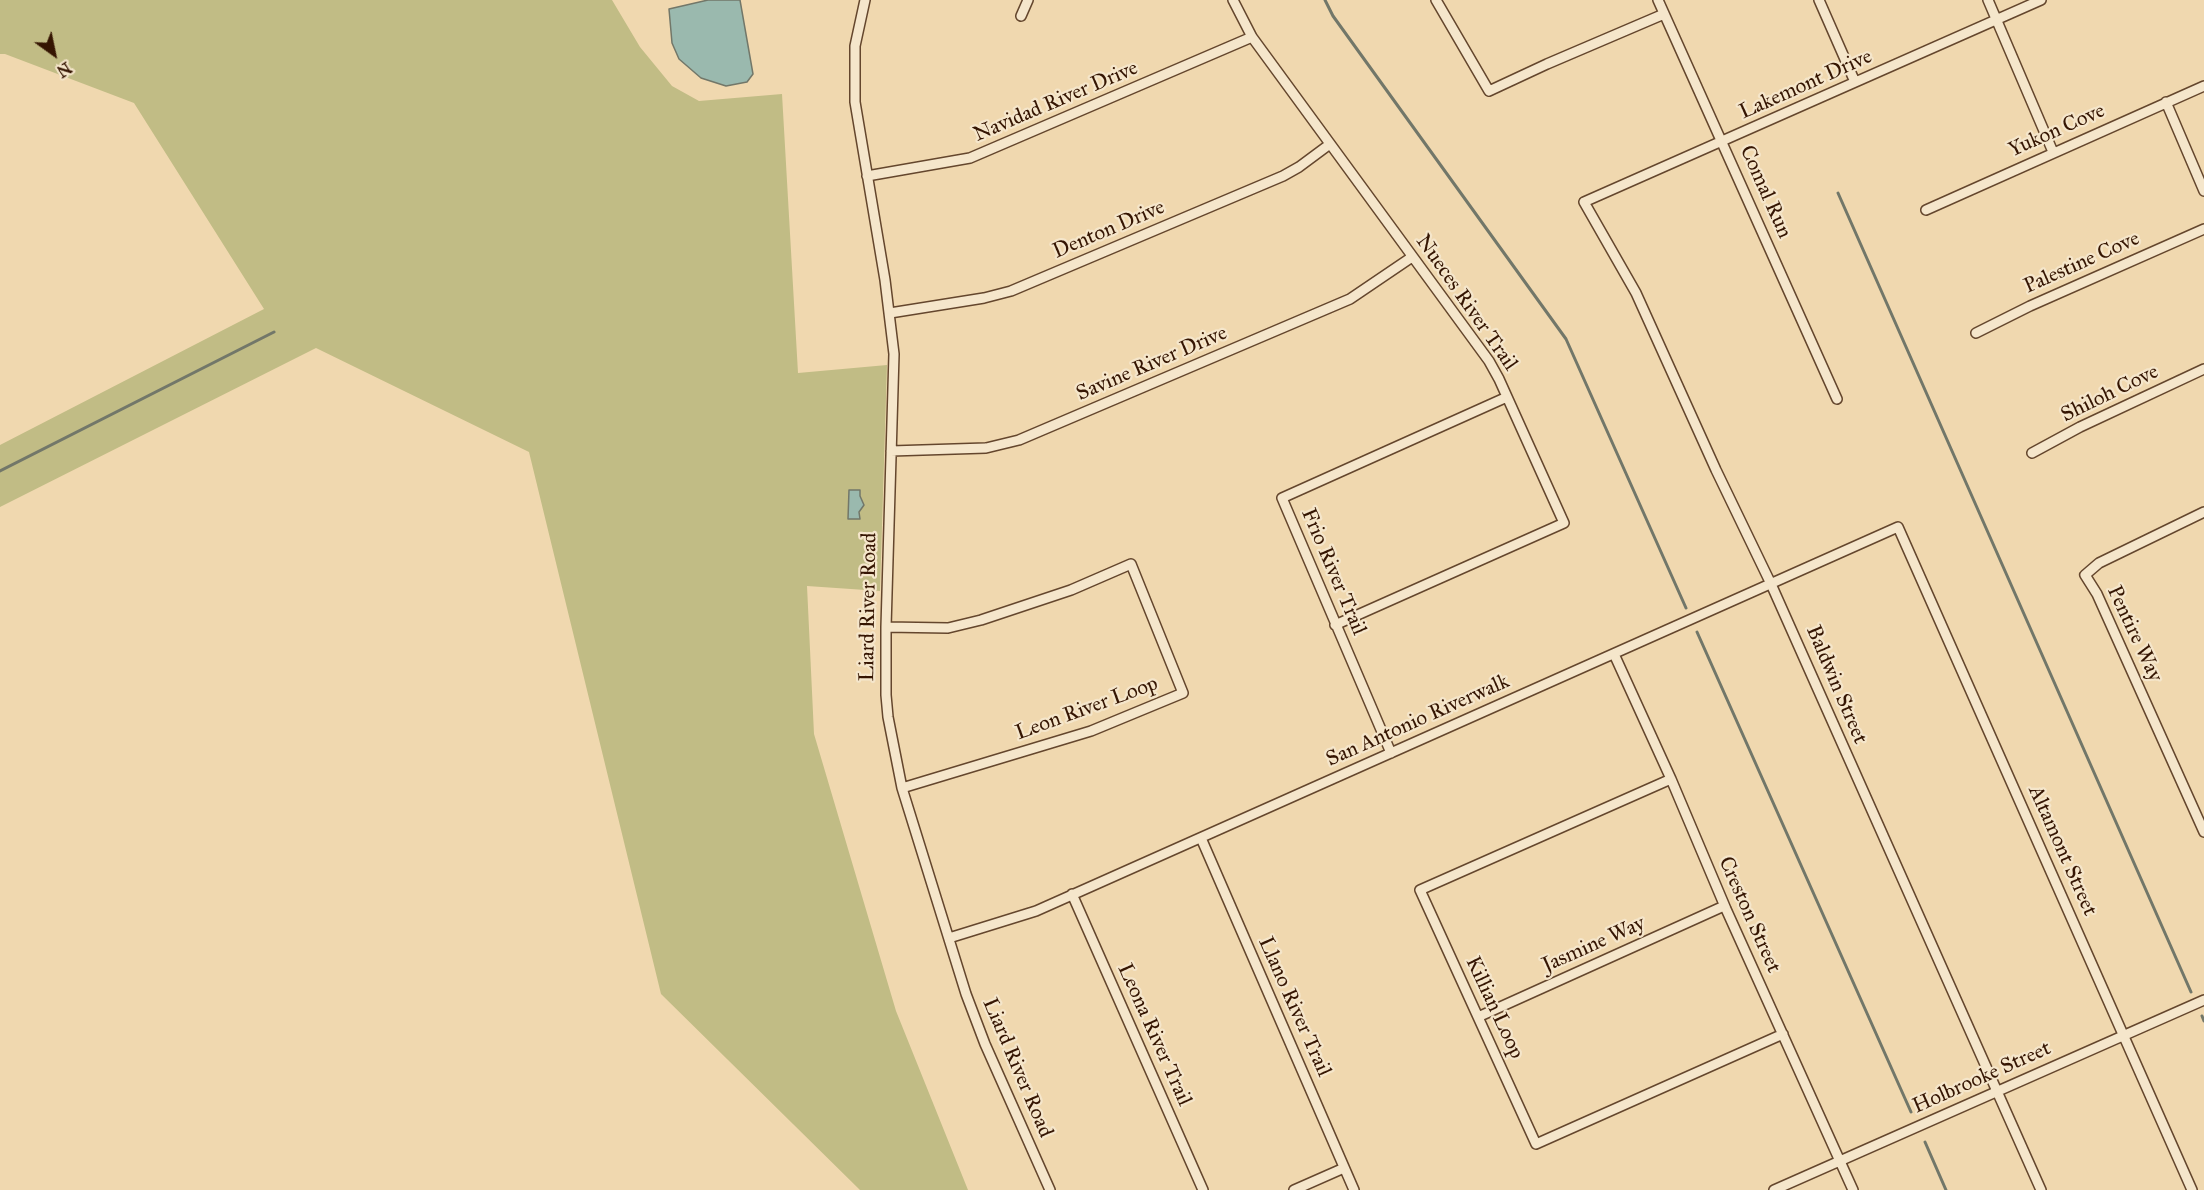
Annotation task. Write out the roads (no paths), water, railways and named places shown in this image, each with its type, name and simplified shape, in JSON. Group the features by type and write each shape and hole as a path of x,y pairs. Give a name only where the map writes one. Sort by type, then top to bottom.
{"street":[{"name":"Liard River Road","path":"865,0 855,46 854,77 858,127 890,313 894,380 886,695 902,788 966,994 985,1044 1050,1190"},
{"path":"1021,16 1028,0"},
{"name":"Nueces River Trail","path":"1233,0 1252,37 1489,361 1564,524 1335,625"},
{"path":"1436,0 1489,91 1664,14"},
{"name":"Comal Run","path":"1659,0 1838,399"},
{"path":"1819,0 1855,82"},
{"path":"1988,0 2053,152"},
{"name":"Lakemont Drive","path":"1584,202 2041,0"},
{"name":"Navidad River Drive","path":"867,176 970,158 1252,37"},
{"name":"Yukon Cove","path":"1926,210 2204,86"},
{"path":"2166,102 2204,191"},
{"name":"Denton Drive","path":"890,313 984,298 1011,291 1283,176 1330,144"},
{"name":"Baldwin Street","path":"1584,202 1636,293 1716,470 1772,584 2041,1190"},
{"name":"Palestine Cove","path":"1976,333 2030,306 2204,229"},
{"name":"Savine River Drive","path":"891,451 986,448 1019,440 1350,299 1412,257"},
{"name":"Shiloh Cove","path":"2032,453 2080,427 2204,369"},
{"name":"Frio River Trail","path":"1391,753 1282,498 1507,397"},
{"name":"Pentire Way","path":"2204,512 2099,563 2085,575 2102,604 2204,832"},
{"name":"San Antonio Riverwalk","path":"949,938 1022,916 1898,527"},
{"name":"Altamont Street","path":"1898,527 2192,1190"},
{"name":"Leon River Loop","path":"886,627 948,628 981,620 1071,590 1131,564 1183,693 1090,731 902,788"},
{"name":"Creston Street","path":"1614,654 1671,779 1724,906 1853,1190"},
{"name":"Killian Loop","path":"1671,779 1420,890 1536,1144 1783,1034"},
{"name":"Llano River Trail","path":"1201,838 1354,1190"},
{"name":"Leona River Trail","path":"1072,894 1203,1190"},
{"name":"Jasmine Way","path":"1478,1017 1724,906"},
{"name":"Holbrooke Street","path":"1774,1190 2204,1000"},
{"path":"1294,1190 1344,1168"}],"water":[{"path":"708,0 740,0 753,74 747,82 726,86 701,78 679,59 672,43 669,9"},
{"path":"849,490 860,490 864,505 859,512 860,519 848,519"}],"waterway":[{"path":"1325,0 1333,16 1566,339 1686,608"},
{"path":"1838,193 2191,992"},
{"path":"0,471 274,332"},
{"path":"1697,632 1911,1112"},
{"path":"2202,1016 2204,1021"},
{"path":"1925,1142 1946,1190"}]}
